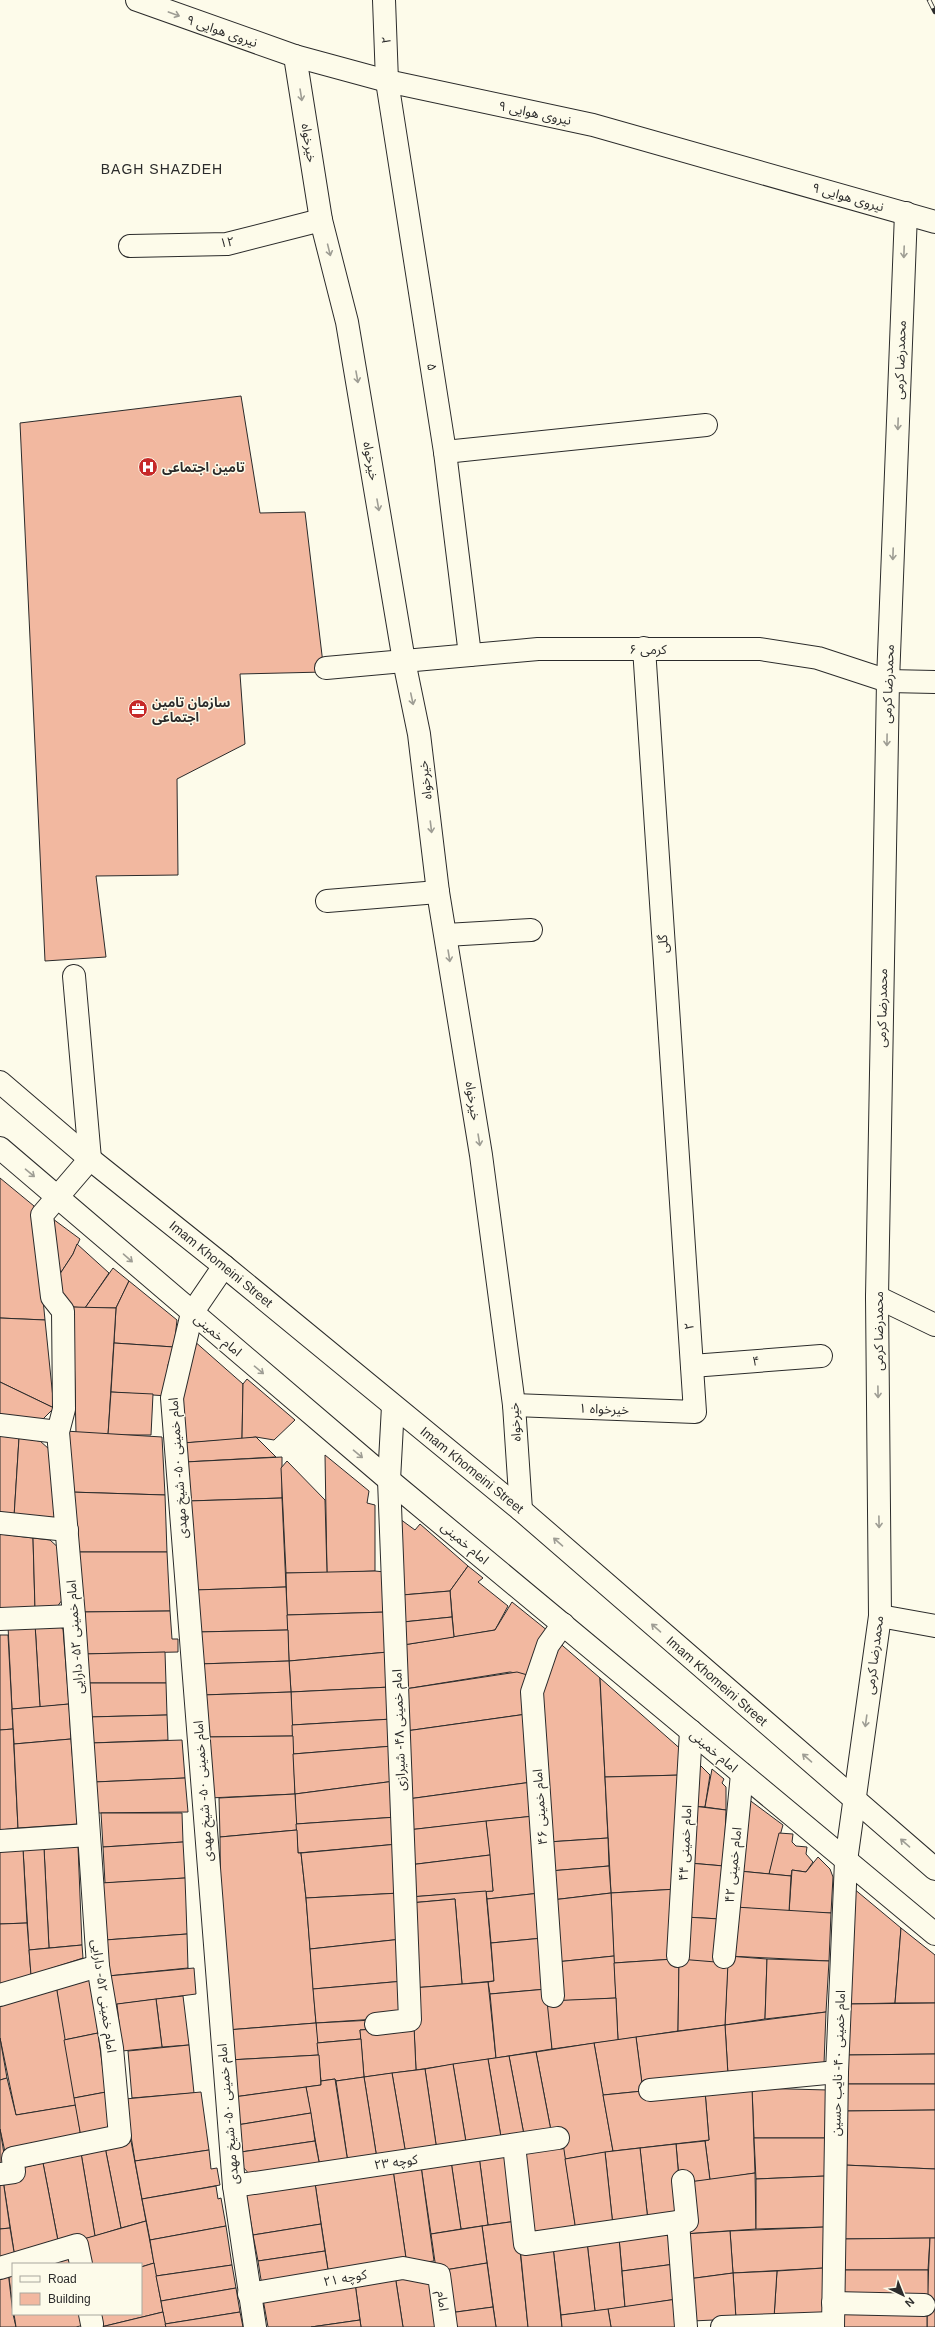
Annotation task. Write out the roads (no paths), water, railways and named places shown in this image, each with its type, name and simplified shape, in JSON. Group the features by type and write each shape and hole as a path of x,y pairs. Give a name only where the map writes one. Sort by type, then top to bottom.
{"street":[{"name":"نیروی هوایی ۹","path":"137,0 295,56 387,80 593,125 935,222"},
{"name":"۲","path":"384,0 387,80"},
{"name":"خیرخواه","path":"295,56 321,220 347,322 404,661 419,734 438,892 482,1155 514,1405 521,1510"},
{"name":"۵","path":"387,80 445,452 470,655"},
{"name":"محمدرضا کرمی","path":"855,1800 880,1616 877,1297 888,681 906,213"},
{"name":"۱۲","path":"130,246 227,244 321,220"},
{"path":"445,452 706,425"},
{"name":"کرمی ۶","path":"326,668 538,649 644,648 760,650 818,658 888,681 935,682"},
{"name":"گلی","path":"644,648 683,1239"},
{"path":"327,901 438,892"},
{"path":"446,935 531,930"},
{"path":"74,976 90,1158"},
{"name":"Imam Khomeini Street","path":"0,1082 90,1158 521,1510 935,1869"},
{"name":"امام خمینی","path":"0,1148 389,1480 935,1934"},
{"name":"امام خمینی ۵۲- دارایی","path":"0,2174 14,2172 13,2158 120,2136 112,2048 98,1966 74,1616 58,1432 64,1409 62,1311 52,1297 42,1215 90,1158"},
{"name":"۲","path":"683,1239 695,1412"},
{"name":"امام خمینی ۵۰- شیخ مهدی","path":"224,1266 192,1313 172,1398 234,2186 255,2327"},
{"path":"877,1297 935,1324"},
{"name":"۴","path":"692,1366 821,1356"},
{"name":"خیرخواه ۱","path":"514,1405 695,1412"},
{"name":"امام خمینی ۴۸- شیرازی","path":"376,2024 410,2020 389,1480 392,1406"},
{"path":"0,1425 58,1432"},
{"path":"0,1523 67,1530"},
{"path":"0,1619 74,1616"},
{"path":"880,1616 935,1626"},
{"name":"امام خمینی ۴۶","path":"553,1996 532,1692 548,1645 563,1624"},
{"name":"امام خمینی ۴۴","path":"678,1956 692,1731"},
{"name":"امام خمینی ۴۲","path":"724,1957 742,1774"},
{"name":"امام خمینی ۴۰- نایب حسین","path":"833,2318 837,2072 846,1861 855,1800"},
{"path":"0,1841 88,1835"},
{"path":"0,1995 98,1966"},
{"path":"650,2090 837,2072"},
{"name":"کوچه ۲۳","path":"234,2186 558,2138"},
{"path":"514,2145 525,2244 687,2221 683,2181"},
{"path":"678,2222 686,2327"},
{"path":"17,2263 77,2245 81,2263"},
{"path":"0,2268 12,2264"},
{"name":"کوچه ۲۱","path":"249,2294 404,2268 440,2275"},
{"name":"امام","path":"440,2275 446,2327"},
{"path":"722,2327 833,2318 924,2305"}],"railway":[{"path":"929,0 935,12"}],"place":[{"name":"تامین اجتماعی","path":"148,467"},
{"name":"سازمان تامین اجتماعی","path":"138,709"}],"district":[{"name":"BAGH SHAZDEH","path":"162,169"}]}
